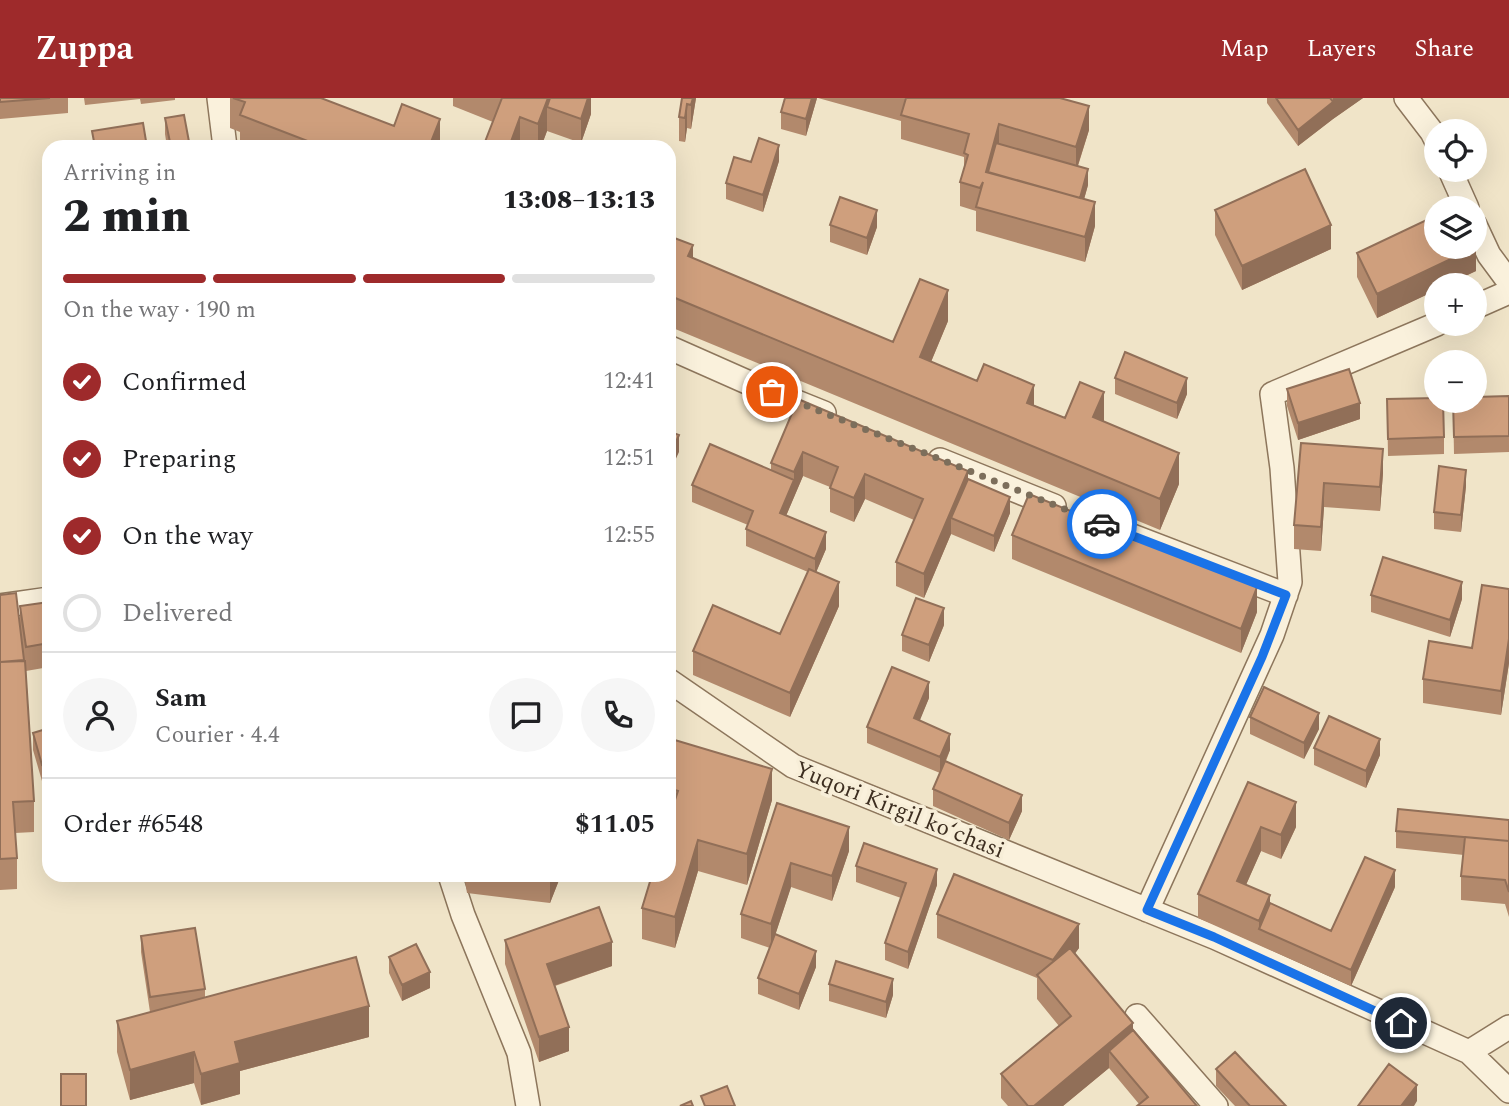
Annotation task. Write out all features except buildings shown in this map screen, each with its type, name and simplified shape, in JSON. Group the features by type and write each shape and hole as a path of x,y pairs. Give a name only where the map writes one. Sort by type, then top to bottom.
{"street":[{"path":"219,98 224,140"},
{"path":"1406,98 1424,122"},
{"path":"1487,250 1509,282"},
{"path":"1487,302 1509,292"},
{"path":"1147,910 1266,647 1290,582 1282,468 1272,394 1424,330"},
{"path":"676,350 848,423"},
{"path":"924,453 1081,517 1286,595"},
{"path":"0,606 42,600"},
{"name":"Yuqori Kirgil koʻchasi","path":"676,686 793,766 1214,937 1469,1052 1509,1091"},
{"path":"452,882 519,1053 528,1106"},
{"path":"1137,1016 1216,1106"},
{"path":"1469,1052 1509,1027"}],"way so far":[{"path":"772,392 1102,524"}],"route":[{"path":"1102,524 1286,595 1272,635 1147,910 1214,937 1401,1023"}]}
